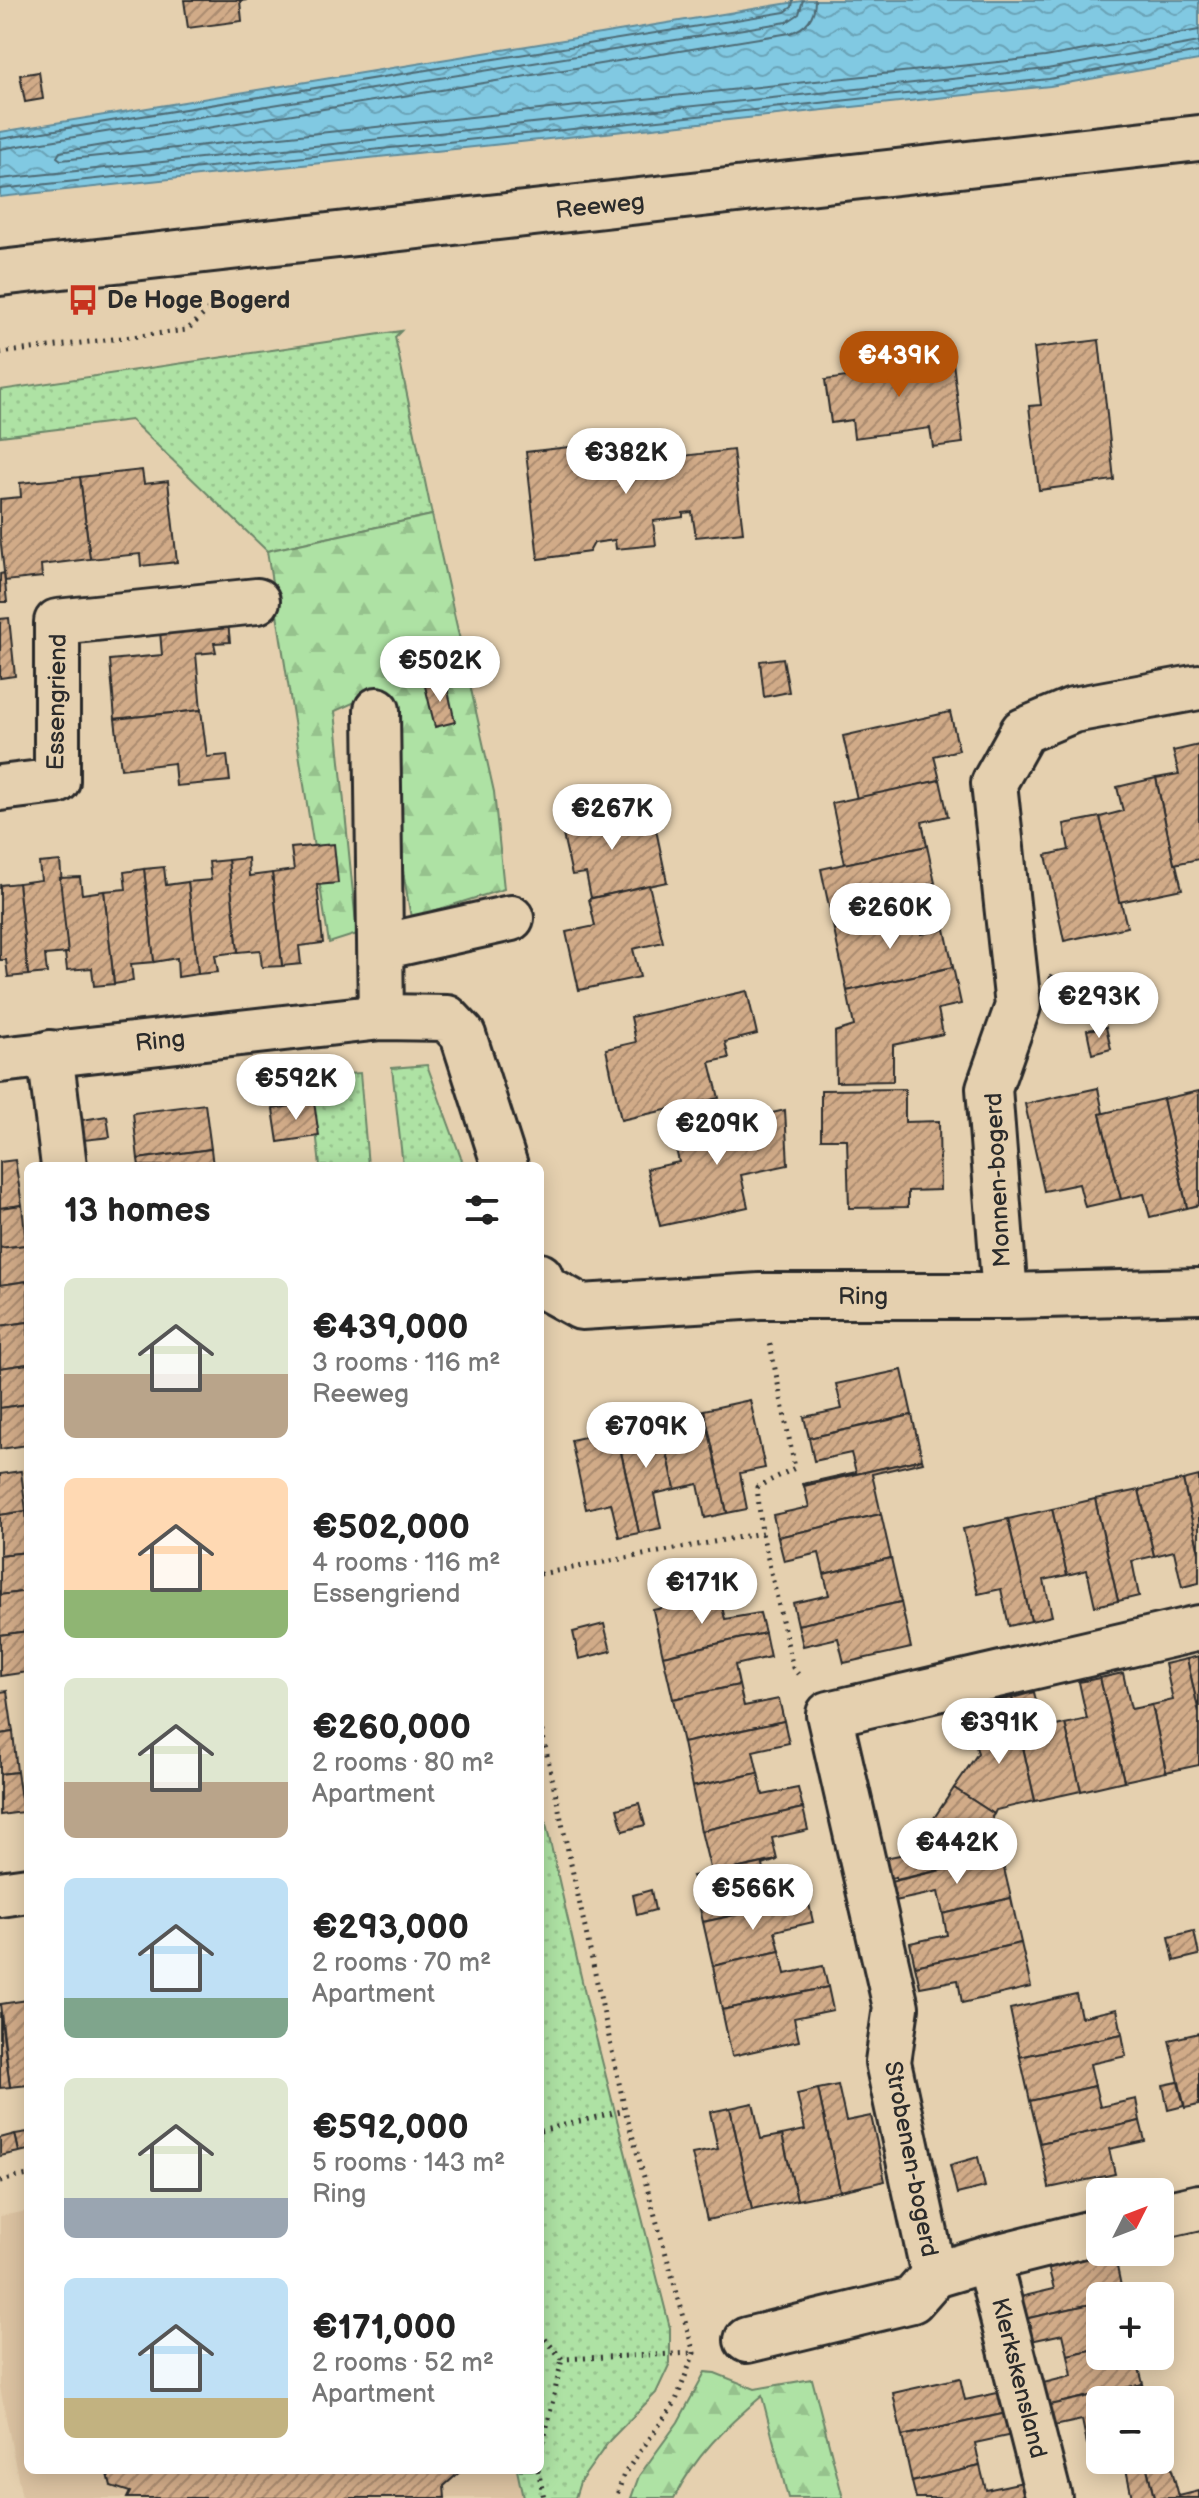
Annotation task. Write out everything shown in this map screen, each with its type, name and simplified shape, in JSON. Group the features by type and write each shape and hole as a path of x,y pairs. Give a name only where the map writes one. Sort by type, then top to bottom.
{"street":[{"name":"Reeweg","path":"0,273 1199,138"},
{"name":"Essengriend","path":"0,788 57,781 57,622 257,601"},
{"name":"Monnen-bogerd","path":"1005,1296 989,1088 1018,1006 994,783 1023,731 1073,710 1199,687"},
{"path":"377,710 381,1017"},
{"path":"381,947 511,918"},
{"name":"Ring","path":"0,1060 381,1017 447,1018 463,1035 504,1162"},
{"path":"50,1053 64,1162"},
{"name":"Ring","path":"544,1287 581,1307 760,1296 1005,1296 1199,1291"},
{"path":"829,1714 1199,1628"},
{"name":"Strobenen-bogerd","path":"829,1714 896,2007 888,2062 934,2275"},
{"path":"0,1894 24,1891"},
{"path":"1174,2213 1199,2207"},
{"name":"Strobenen-bogerd","path":"747,2340 912,2300 934,2275 1086,2234"},
{"name":"Klerkskensland","path":"988,2259 1049,2498"}],"path":[{"path":"760,1296 795,1468 757,1487 762,1533 793,1668 829,1714"},
{"path":"544,1573 762,1533"},
{"path":"544,1741 625,2110 694,2353 675,2403 624,2474 616,2498"},
{"path":"544,2130 625,2110"},
{"path":"0,2181 24,2176"},
{"path":"544,2338 562,2359"},
{"path":"562,2359 694,2353"},
{"path":"544,2440 562,2359"},
{"path":"539,2474 544,2498"}],"shaded area":[{"path":"24,2212 24,2474 518,2474 523,2498 22,2498 0,2387 0,2216"}],"green space":[{"path":"401,331 395,337 432,515 267,551 131,420 0,436 0,390"},
{"path":"432,515 494,792 504,889 411,918 373,694 335,711 357,934 329,943 267,551"},
{"path":"427,1065 463,1162 403,1162 392,1068"},
{"path":"360,1073 368,1162 320,1162 310,1077"},
{"path":"544,1815 585,1994 670,2328 670,2363 656,2393 610,2440 580,2482 575,2498 523,2498 518,2474 544,2474"},
{"path":"705,2372 755,2389 812,2379 843,2498 788,2498 762,2396 712,2442 674,2498 631,2498 639,2476 678,2422"}],"water":[{"path":"808,0 1199,0 1199,60 1050,86 0,197 0,132"}],"building":[{"path":"184,0 247,0 240,1 242,21 188,28"},
{"path":"39,72 43,99 25,102 20,75"},
{"path":"1099,340 1114,480 1039,490 1029,406 1041,405 1034,348"},
{"path":"952,354 963,443 933,447 930,428 854,438 852,420 831,423 825,380 847,377 846,368"},
{"path":"630,440 632,462 733,450 743,532 696,537 692,512 683,513 683,517 653,521 656,545 616,549 615,540 594,543 589,552 538,559 526,452"},
{"path":"142,470 144,484 168,481 177,562 141,566 140,554 90,559 80,477"},
{"path":"80,477 90,559 41,565 42,577 5,581 0,499 21,497 20,483"},
{"path":"4,573 7,602 0,602 0,574"},
{"path":"9,618 15,676 0,678 0,619"},
{"path":"228,622 230,642 214,643 216,652 196,654 201,710 115,719 110,660 162,655 160,631"},
{"path":"783,658 789,692 764,697 760,661"},
{"path":"446,682 455,722 435,727 425,686"},
{"path":"201,710 207,757 227,755 230,781 176,786 174,763 121,769 115,719"},
{"path":"950,712 959,750 934,756 940,780 857,799 843,736"},
{"path":"1199,745 1199,859 1174,864 1156,778 1179,774 1173,751"},
{"path":"1156,778 1182,889 1119,902 1100,817 1123,811 1117,787"},
{"path":"940,780 948,816 922,822 927,846 845,864 832,803"},
{"path":"618,804 625,831 655,825 667,882 591,898 586,873 572,875 559,817"},
{"path":"1100,817 1127,927 1064,941 1046,855 1069,850 1064,824"},
{"path":"334,844 338,883 317,885 323,943 299,946 301,964 282,966 272,873 294,870 291,848"},
{"path":"927,846 935,883 911,888 916,913 834,930 821,869"},
{"path":"248,858 249,876 272,873 282,966 262,967 260,950 238,952 228,860"},
{"path":"228,860 238,952 215,955 218,972 198,974 188,882 211,880 209,862"},
{"path":"60,861 68,953 45,955 47,973 28,975 18,883 41,880 39,863"},
{"path":"164,867 166,885 188,882 198,974 178,977 177,958 154,962 144,869"},
{"path":"144,869 154,962 131,964 133,981 114,984 104,891 126,889 124,872"},
{"path":"80,877 82,894 104,891 114,984 94,986 92,968 67,970 60,878"},
{"path":"18,883 28,975 8,977 6,960 0,960 0,885"},
{"path":"649,885 663,942 633,949 640,977 579,990 566,932 595,926 589,899"},
{"path":"916,913 921,934 945,929 953,967 847,991 834,930"},
{"path":"953,967 961,1004 938,1009 943,1034 893,1045 893,1081 836,1082 835,1032 854,1026 847,991"},
{"path":"1051,975 1075,986 1065,1010 1040,999"},
{"path":"747,991 757,1034 725,1042 729,1058 710,1062 719,1098 621,1120 606,1049 636,1042 631,1017"},
{"path":"1106,1027 1111,1049 1092,1054 1087,1030"},
{"path":"1098,1088 1103,1113 1100,1114 1121,1199 1085,1207 1079,1184 1044,1191 1025,1104"},
{"path":"905,1089 905,1122 939,1121 940,1190 908,1191 908,1207 849,1208 847,1139 821,1139 821,1090"},
{"path":"1199,1091 1199,1205 1187,1208 1163,1099"},
{"path":"1163,1099 1187,1208 1150,1217 1144,1194 1121,1199 1100,1114"},
{"path":"314,1102 319,1136 278,1142 273,1109"},
{"path":"205,1104 211,1149 138,1159 133,1113"},
{"path":"785,1110 788,1165 741,1175 748,1207 660,1226 647,1169 679,1162 673,1136"},
{"path":"107,1116 110,1137 84,1140 82,1120"},
{"path":"211,1149 213,1162 138,1162 138,1159"},
{"path":"15,1160 22,1205 0,1208 0,1162"},
{"path":"22,1205 24,1245 0,1248 0,1208"},
{"path":"24,1245 24,1282 0,1285 0,1248"},
{"path":"24,1282 24,1323 0,1326 0,1285"},
{"path":"24,1323 24,1365 0,1368 0,1326"},
{"path":"24,1365 24,1405 0,1408 0,1368"},
{"path":"902,1370 912,1415 809,1438 804,1417 842,1409 836,1384"},
{"path":"750,1400 765,1468 740,1473 747,1509 727,1513 704,1410"},
{"path":"24,1405 24,1446 0,1449 0,1408"},
{"path":"704,1410 727,1513 705,1518 698,1484 675,1489 660,1420"},
{"path":"912,1415 922,1459 804,1486 856,1472 851,1453 814,1461 809,1438"},
{"path":"660,1420 675,1489 654,1494 661,1528 639,1533 616,1430"},
{"path":"616,1430 639,1533 619,1537 611,1503 586,1509 571,1440"},
{"path":"922,1459 923,1462 872,1474 881,1514 778,1537 773,1515 809,1507 804,1486"},
{"path":"21,1471 24,1511 0,1515 0,1474"},
{"path":"1199,1476 1199,1553 1183,1480"},
{"path":"1183,1480 1199,1553 1199,1583 1182,1587 1174,1551 1154,1556 1139,1490"},
{"path":"1139,1490 1154,1556 1132,1561 1139,1596 1118,1601 1095,1499"},
{"path":"1095,1499 1118,1601 1095,1606 1087,1570 1067,1575 1052,1509"},
{"path":"1052,1509 1067,1575 1044,1580 1052,1616 1031,1621 1008,1519"},
{"path":"24,1511 24,1552 0,1555 0,1515"},
{"path":"881,1514 891,1558 824,1574 819,1553 784,1561 778,1537"},
{"path":"1008,1519 1031,1621 1009,1626 1001,1589 978,1594 963,1529"},
{"path":"24,1552 24,1592 0,1595 0,1555"},
{"path":"891,1558 901,1602 798,1625 793,1603 829,1595 824,1574"},
{"path":"24,1592 24,1632 0,1635 0,1595"},
{"path":"719,1595 725,1619 760,1613 765,1633 663,1656 653,1610"},
{"path":"901,1602 911,1648 844,1663 838,1638 803,1646 798,1625"},
{"path":"604,1624 611,1651 579,1659 573,1632"},
{"path":"24,1632 24,1673 0,1676 0,1635"},
{"path":"765,1633 770,1657 735,1665 739,1685 673,1699 663,1656"},
{"path":"1199,1656 1199,1713 1187,1659"},
{"path":"1187,1659 1199,1713 1199,1765 1166,1772 1152,1705 1173,1700 1165,1664"},
{"path":"1123,1673 1131,1709 1152,1705 1166,1772 1124,1781 1100,1678"},
{"path":"1100,1678 1124,1781 1081,1791 1065,1724 1087,1719 1079,1682"},
{"path":"739,1685 744,1706 779,1699 784,1721 683,1743 673,1699"},
{"path":"7,1691 13,1732 0,1734 0,1692"},
{"path":"1034,1692 1042,1729 1065,1724 1081,1791 1035,1801 1012,1698"},
{"path":"1012,1698 1035,1801 996,1810 994,1814 954,1788 978,1753 975,1744 998,1739 990,1702"},
{"path":"784,1721 789,1743 753,1751 758,1773 692,1787 683,1743"},
{"path":"13,1732 17,1772 0,1774 0,1734"},
{"path":"17,1772 23,1812 0,1815 0,1774"},
{"path":"758,1773 763,1795 798,1788 803,1808 701,1831 692,1787"},
{"path":"954,1788 994,1814 992,1817 1001,1856 896,1880 896,1877 885,1879 880,1859 929,1849 923,1823 932,1821"},
{"path":"639,1803 645,1825 623,1831 617,1809"},
{"path":"803,1808 808,1830 772,1838 777,1860 693,1878 711,1872 701,1831"},
{"path":"1001,1856 1011,1898 943,1914 938,1892 890,1902 886,1883"},
{"path":"777,1860 763,1865 767,1887 804,1879 808,1899 703,1922 693,1878"},
{"path":"651,1890 655,1910 637,1915 633,1895"},
{"path":"1011,1898 1021,1943 915,1966 910,1943 947,1935 943,1914"},
{"path":"808,1899 813,1922 775,1931 780,1951 713,1966 703,1922"},
{"path":"1194,1931 1199,1955 1174,1961 1169,1937"},
{"path":"1021,1943 1031,1987 962,2003 958,1980 920,1987 915,1966"},
{"path":"780,1951 785,1974 823,1966 828,1987 722,2010 713,1966"},
{"path":"828,1987 833,2010 794,2018 799,2041 732,2056 722,2010"},
{"path":"1076,1994 1081,2017 1117,2009 1122,2034 1020,2057 1010,2009"},
{"path":"24,2001 24,2085 10,2087 0,2004"},
{"path":"0,2012 10,2087 0,2088"},
{"path":"1199,2033 1199,2105 1185,2108 1169,2040"},
{"path":"1122,2034 1126,2056 1090,2064 1095,2086 1030,2101 1020,2057"},
{"path":"1178,2082 1184,2106 1168,2110 1163,2085"},
{"path":"838,2085 846,2121 871,2116 885,2181 840,2191 818,2089"},
{"path":"1095,2086 1100,2107 1136,2099 1140,2121 1040,2143 1030,2101"},
{"path":"818,2089 840,2191 797,2200 782,2135 805,2130 797,2094"},
{"path":"753,2103 761,2139 782,2135 797,2200 752,2210 730,2108"},
{"path":"730,2108 752,2210 707,2220 692,2154 718,2149 710,2112"},
{"path":"1140,2121 1145,2141 1109,2149 1115,2174 1049,2188 1040,2143"},
{"path":"24,2133 24,2151 19,2152 15,2134"},
{"path":"15,2134 19,2152 0,2156 0,2138"},
{"path":"978,2157 985,2187 957,2194 950,2165"},
{"path":"1086,2258 1086,2266 1117,2266 1120,2282 1086,2282 1086,2305 1020,2320 1016,2298 1054,2289 1048,2266"},
{"path":"1086,2305 1086,2351 1068,2355 1063,2334 1026,2342 1020,2320"},
{"path":"1086,2351 1086,2370 1140,2370 1143,2384 1086,2386 1086,2397 1041,2407 1035,2385 1072,2376 1068,2355"},
{"path":"960,2378 965,2400 1002,2392 1007,2413 902,2436 893,2393"},
{"path":"1086,2397 1086,2439 1082,2420 1045,2428 1041,2407"},
{"path":"1007,2413 1012,2435 975,2443 980,2466 912,2482 902,2436"},
{"path":"980,2466 986,2490 1023,2482 1026,2498 916,2498 912,2482"},
{"path":"108,2474 458,2474 444,2486 445,2498 127,2498 130,2492 111,2486"},
{"path":"1127,2474 1148,2474 1154,2498 1132,2498"},
{"path":"1148,2474 1173,2474 1179,2496 1199,2491 1199,2498 1154,2498"}],"place":[{"name":"De Hoge Bogerd","path":"83,300"}]}
